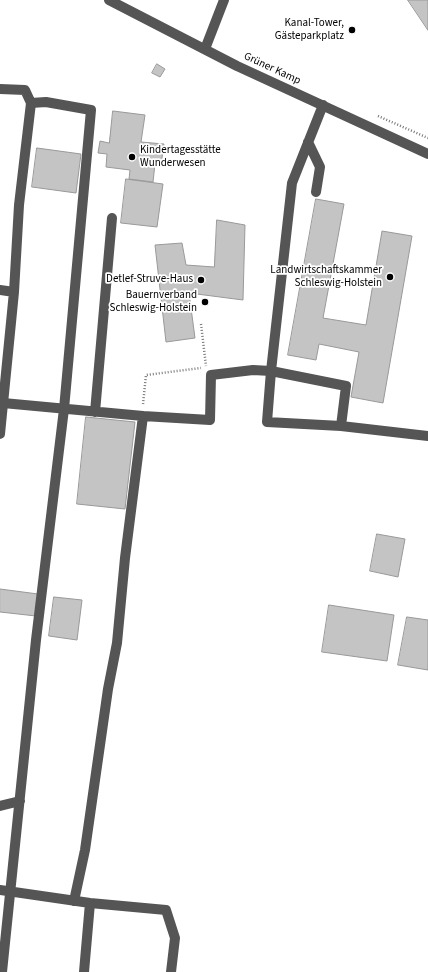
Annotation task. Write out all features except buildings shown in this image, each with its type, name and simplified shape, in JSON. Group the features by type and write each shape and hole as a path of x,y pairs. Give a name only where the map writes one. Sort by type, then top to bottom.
{"street":[{"name":"Grüner Kamp","path":"109,0 205,49 323,106 428,154"},
{"path":"205,49 224,0"},
{"path":"0,89 25,90 31,103 19,205 14,292 0,434"},
{"path":"2,972 5,891 20,801 36,640 64,409 91,110 46,102 31,103"},
{"path":"323,106 292,183 271,371 267,422 341,426 428,436"},
{"path":"308,142 320,167 316,192"},
{"path":"95,412 112,218"},
{"path":"0,290 14,292"},
{"path":"3,403 143,416 210,420 211,375 253,370 271,371 346,386 341,426"},
{"path":"74,901 85,850 116,643 143,416"},
{"path":"0,806 20,801"},
{"path":"5,891 90,903 166,910 175,938 171,972"},
{"path":"84,972 90,903"}],"path":[{"path":"143,416 146,375 206,368 201,324"}],"place":[{"name":"Kanal-Tower, Gästeparkplatz","path":"352,30"},
{"name":"Kindertagesstätte Wunderwesen","path":"132,157"},
{"name":"Landwirtschaftskammer Schleswig-Holstein","path":"390,277"},
{"name":"Detlef-Struve-Haus","path":"201,280"},
{"name":"Bauernverband Schleswig-Holstein","path":"205,302"}]}
